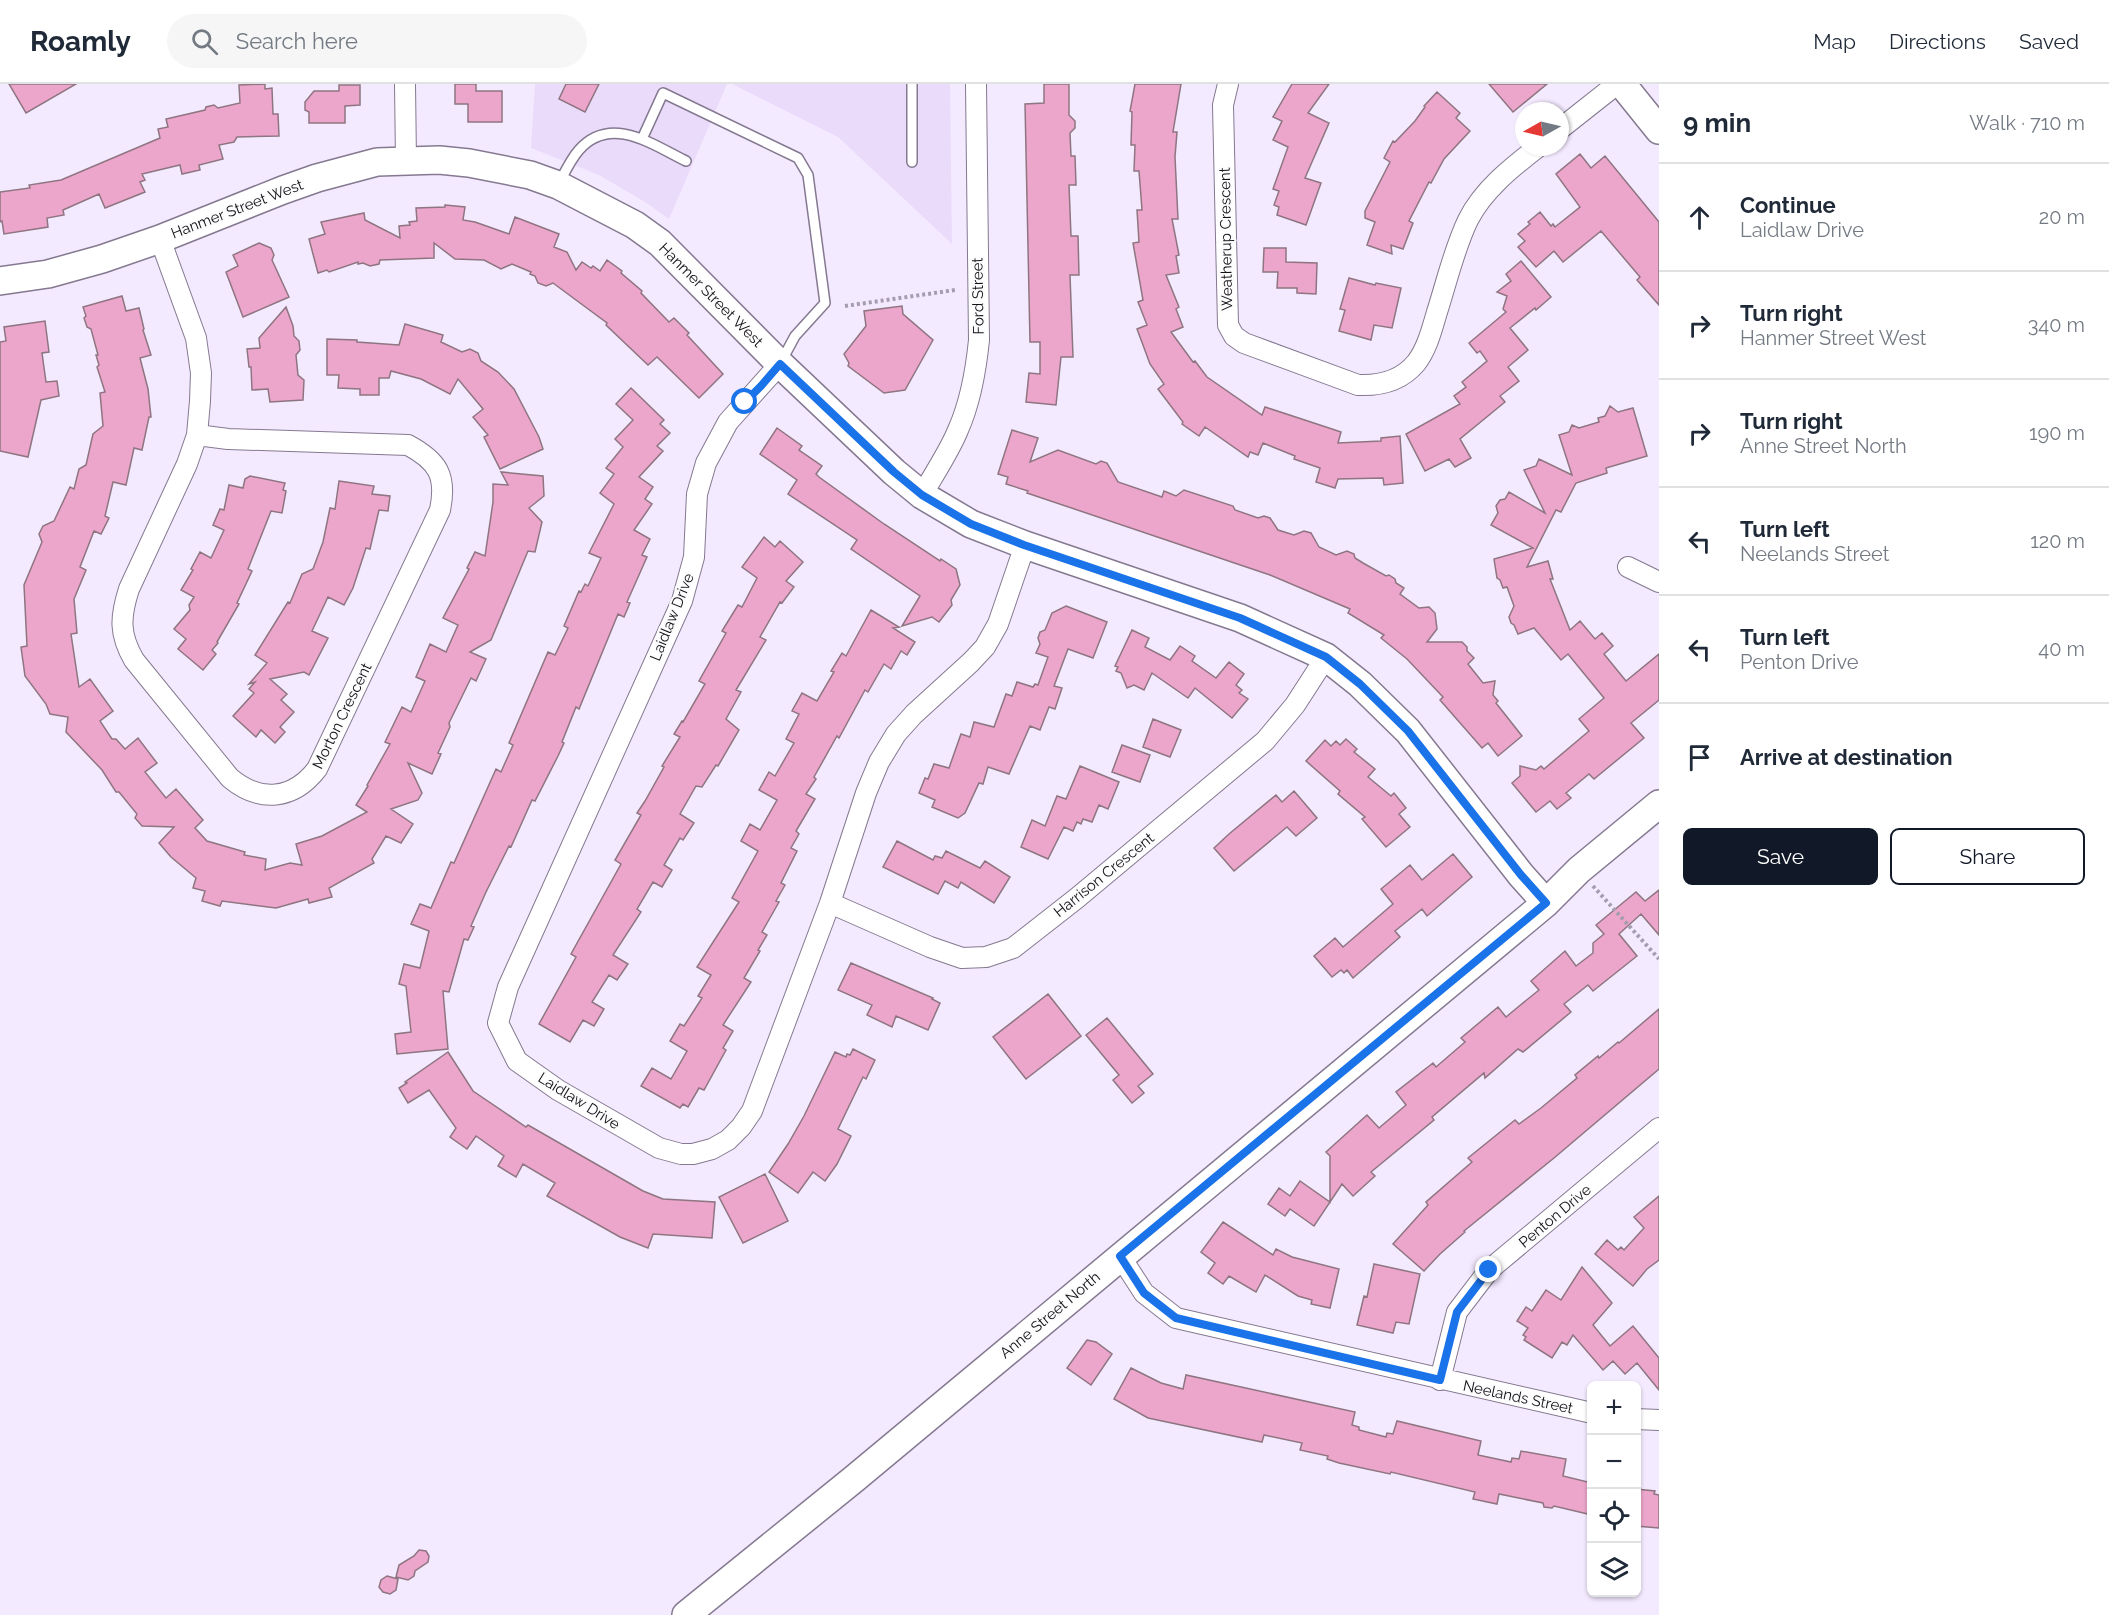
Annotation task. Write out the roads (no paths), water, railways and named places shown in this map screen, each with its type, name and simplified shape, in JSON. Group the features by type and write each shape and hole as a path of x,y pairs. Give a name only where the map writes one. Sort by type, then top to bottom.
{"street":[{"path":"405,84 406,161"},
{"name":"Ford Street","path":"922,495 958,430 970,396 977,366 979,340 976,84"},
{"name":"Weatherup Crescent","path":"1228,84 1223,105 1228,325 1234,336 1245,343 1358,385 1375,385 1391,381 1416,363 1428,341 1456,250 1469,219 1485,196 1505,174 1527,156"},
{"path":"1569,122 1619,84 1659,130"},
{"name":"Hanmer Street West","path":"0,281 48,274 102,259 317,178 377,162 439,160 469,163 530,175 558,185 635,225 660,243 780,364 894,472 922,495 971,524 1024,545 1240,618 1326,657 1360,684 1408,731 1521,875 1546,903"},
{"name":"Morton Crescent","path":"160,239 196,338 201,373 197,435 187,464 129,589 122,610 122,630 126,646 134,660 230,778 243,789 261,795 277,795 306,783 317,770 437,516 443,496 442,479 435,464 424,454 408,445 228,439 197,435"},
{"name":"Laidlaw Drive","path":"780,364 728,422 706,463 697,494 694,557 682,601 508,987 498,1023 517,1061 558,1090 659,1148 681,1154 702,1152 728,1140 741,1127 752,1111 830,903 866,793 879,762 896,734 914,714 985,647 1001,616 1024,545"},
{"path":"1628,567 1659,582"},
{"name":"Harrison Crescent","path":"830,903 930,947 962,958 986,957 1013,948 1077,898 1265,741 1295,705 1326,657"},
{"name":"Anne Street North","path":"686,1615 854,1479 1546,903 1579,870 1659,804"},
{"name":"Penton Drive","path":"1440,1380 1457,1312 1489,1270 1659,1128"},
{"name":"Neelands Street","path":"1120,1256 1144,1293 1176,1318 1587,1412"},
{"path":"1641,1419 1659,1420"}],"lane":[{"path":"912,84 912,162"},
{"path":"642,140 663,93 798,158 808,175 825,303 795,336 780,364"},
{"path":"558,185 577,152 585,144 598,136 614,132 634,136 686,161"}]}
